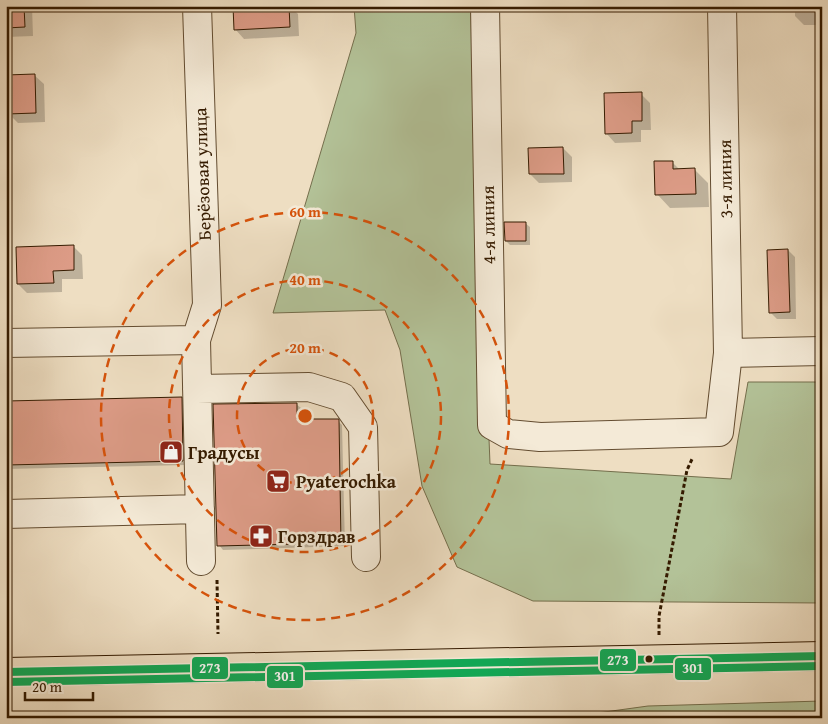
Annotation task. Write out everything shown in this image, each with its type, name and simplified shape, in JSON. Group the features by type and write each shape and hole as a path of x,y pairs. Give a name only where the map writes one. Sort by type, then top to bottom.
{"main road":[{"path":"6,672 822,656"}],"street":[{"name":"Берёзовая улица","path":"197,6 206,305 196,340 201,561"},
{"name":"4-я линия","path":"485,6 490,405 492,425 508,434 540,437 704,432"},
{"name":"3-я линия","path":"704,432 719,432 728,353 722,6"},
{"path":"6,343 196,340"},
{"path":"728,353 822,351"},
{"path":"197,389 309,387 342,397 363,427 366,557"},
{"path":"6,514 200,509"}],"path":[{"path":"659,658 659,616 687,470 704,432"},
{"path":"201,561 217,562 218,634"}],"green space":[{"path":"354,6 472,6 490,464 731,479 748,382 822,382 822,603 533,601 457,567 422,486 400,350 385,310 273,313 356,33"},
{"path":"822,701 822,718 561,718 648,706"}],"building":[{"path":"6,6 24,6 25,27 6,28"},
{"path":"233,6 289,6 290,27 234,30"},
{"path":"35,74 36,113 7,114 6,75"},
{"path":"642,92 642,121 632,121 632,133 605,134 604,93"},
{"path":"563,147 564,174 529,174 528,148"},
{"path":"654,161 673,161 673,169 695,168 696,194 655,195"},
{"path":"504,222 526,222 526,241 505,241"},
{"path":"74,245 74,270 53,271 54,283 17,284 16,247"},
{"path":"788,249 790,312 769,313 767,250"},
{"path":"182,397 183,461 6,465 6,401"},
{"name":"Pyaterochka","path":"297,403 297,419 339,419 341,543 217,546 213,404"}],"transit line":[{"name":"273","path":"6,672 822,656"},
{"name":"301","path":"6,682 822,666"}],"place":[{"name":"Градусы","path":"171,452"},
{"name":"Pyaterochka","path":"278,481"},
{"name":"Горздрав","path":"261,536"}]}
